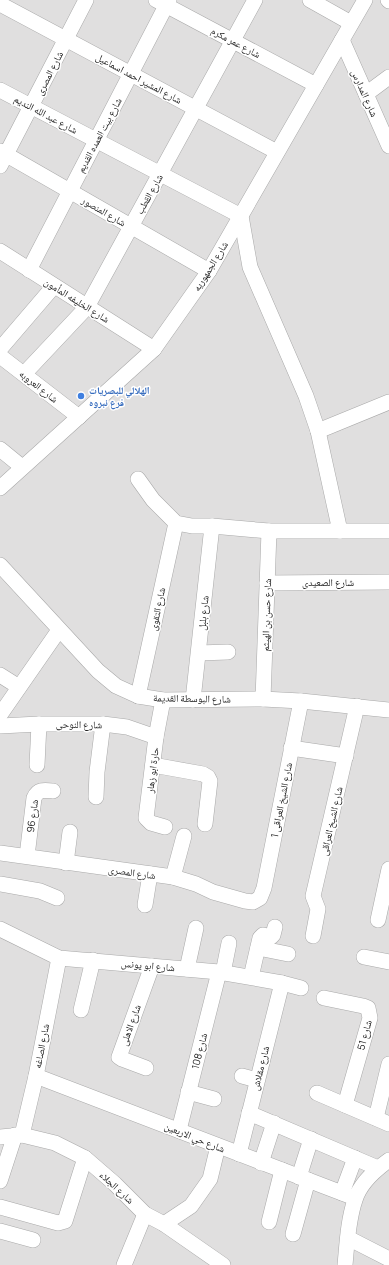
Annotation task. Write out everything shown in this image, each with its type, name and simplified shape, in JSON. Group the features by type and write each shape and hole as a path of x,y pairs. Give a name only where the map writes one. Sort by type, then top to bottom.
{"street":[{"name":"شارع المصرى","path":"2,157 31,106 86,0"},
{"name":"شارع القطب","path":"24,374 87,307 255,0"},
{"path":"310,0 352,23"},
{"name":"شارع الجمهوريه","path":"0,488 154,349 209,271 365,0"},
{"name":"شارع عمر مكرم","path":"164,2 316,84"},
{"name":"شارع بيت العمده القديم","path":"29,270 131,74 164,2"},
{"name":"شارع المشير احمد اسماعيل","path":"3,6 277,152"},
{"name":"شارع المدارس","path":"342,40 389,146"},
{"path":"366,94 389,77"},
{"name":"شارع عبد الله النديم","path":"0,90 240,216"},
{"name":"شارع المنصور","path":"2,157 70,191 209,271"},
{"path":"240,216 250,267 306,396 318,431 340,531"},
{"name":"شارع الخليفه المأمون","path":"2,256 29,270 154,349"},
{"path":"0,349 54,286"},
{"name":"شارع العروبه","path":"0,356 79,417"},
{"path":"318,431 389,402"},
{"path":"0,449 22,467"},
{"path":"138,479 153,500 176,523 192,526 212,526 269,531 389,531"},
{"name":"شارع التقوى","path":"138,696 176,523"},
{"name":"شارع بلبل","path":"193,700 212,526"},
{"name":"شارع حسن بن الهيثم","path":"263,699 269,531"},
{"name":"شارع البوسطة القديمة","path":"0,565 98,671 116,686 138,696 163,700 263,699 301,701 389,710"},
{"name":"شارع الصعيدى","path":"267,583 389,582"},
{"path":"0,715 59,630"},
{"path":"199,653 228,652"},
{"path":"0,675 20,687"},
{"name":"حارة ابو زهار","path":"163,700 156,737 146,818 150,823 165,827"},
{"name":"شارع الشيخ العراقى 1","path":"260,898 264,888 301,701"},
{"name":"شارع الشيخ العراقى","path":"313,936 318,908 313,896 357,706"},
{"path":"37,764 39,724"},
{"name":"شارع النوحى","path":"0,726 39,724 103,724 127,727 156,737"},
{"path":"96,797 97,772 103,724"},
{"path":"291,748 346,756"},
{"path":"153,765 203,774 208,777 210,781 205,824"},
{"name":"شارع 96","path":"27,856 34,798 41,790 53,791"},
{"path":"66,863 70,832"},
{"path":"173,877 184,836"},
{"name":"شارع المصرى","path":"0,853 173,877 196,884 213,892 245,901 253,902 260,898"},
{"path":"378,920 389,869"},
{"path":"144,905 150,874"},
{"path":"0,884 40,891 57,898"},
{"path":"252,977 261,936 271,937 275,927"},
{"path":"187,969 196,928"},
{"name":"شارع ابو يونس","path":"0,929 59,958 221,973 252,977 301,988"},
{"name":"شارع 108","path":"178,1130 229,943"},
{"path":"258,948 288,954"},
{"name":"شارع الصاغه","path":"0,1181 12,1136 36,1076 59,958"},
{"path":"364,958 389,962"},
{"path":"80,1010 93,960"},
{"name":"شارع الاهلى","path":"146,1068 122,1059 119,1056 152,966"},
{"name":"شارع مقلاش","path":"239,1154 282,983"},
{"name":"شارع 51","path":"324,998 363,1006 368,1008 370,1013 370,1018 345,1105"},
{"path":"317,1093 383,1121 389,1064"},
{"name":"شارع حي الاربعين","path":"36,1076 348,1196"},
{"path":"242,1076 257,1080"},
{"path":"188,1092 214,1099"},
{"path":"249,1113 355,1158 383,1164"},
{"path":"261,1162 274,1123"},
{"name":"شارع الجلاء","path":"12,1136 56,1143 85,1158 115,1184 145,1214 164,1224 223,1265"},
{"path":"293,1234 311,1139"},
{"path":"164,1224 191,1206 199,1195 210,1179 218,1146"},
{"path":"0,1207 58,1223 65,1221 85,1158"},
{"path":"345,1265 348,1238 348,1196 355,1158"},
{"path":"348,1196 383,1164"},
{"path":"269,1222 282,1170"},
{"path":"124,1265 145,1214"},
{"path":"0,1231 33,1240"},
{"path":"348,1238 389,1259"}],"shaded area":[{"path":"0,0 389,0 389,1265 0,1265"}],"place":[{"name":"الهلالي للبصريات فرع نبروه","path":"81,396"}]}
